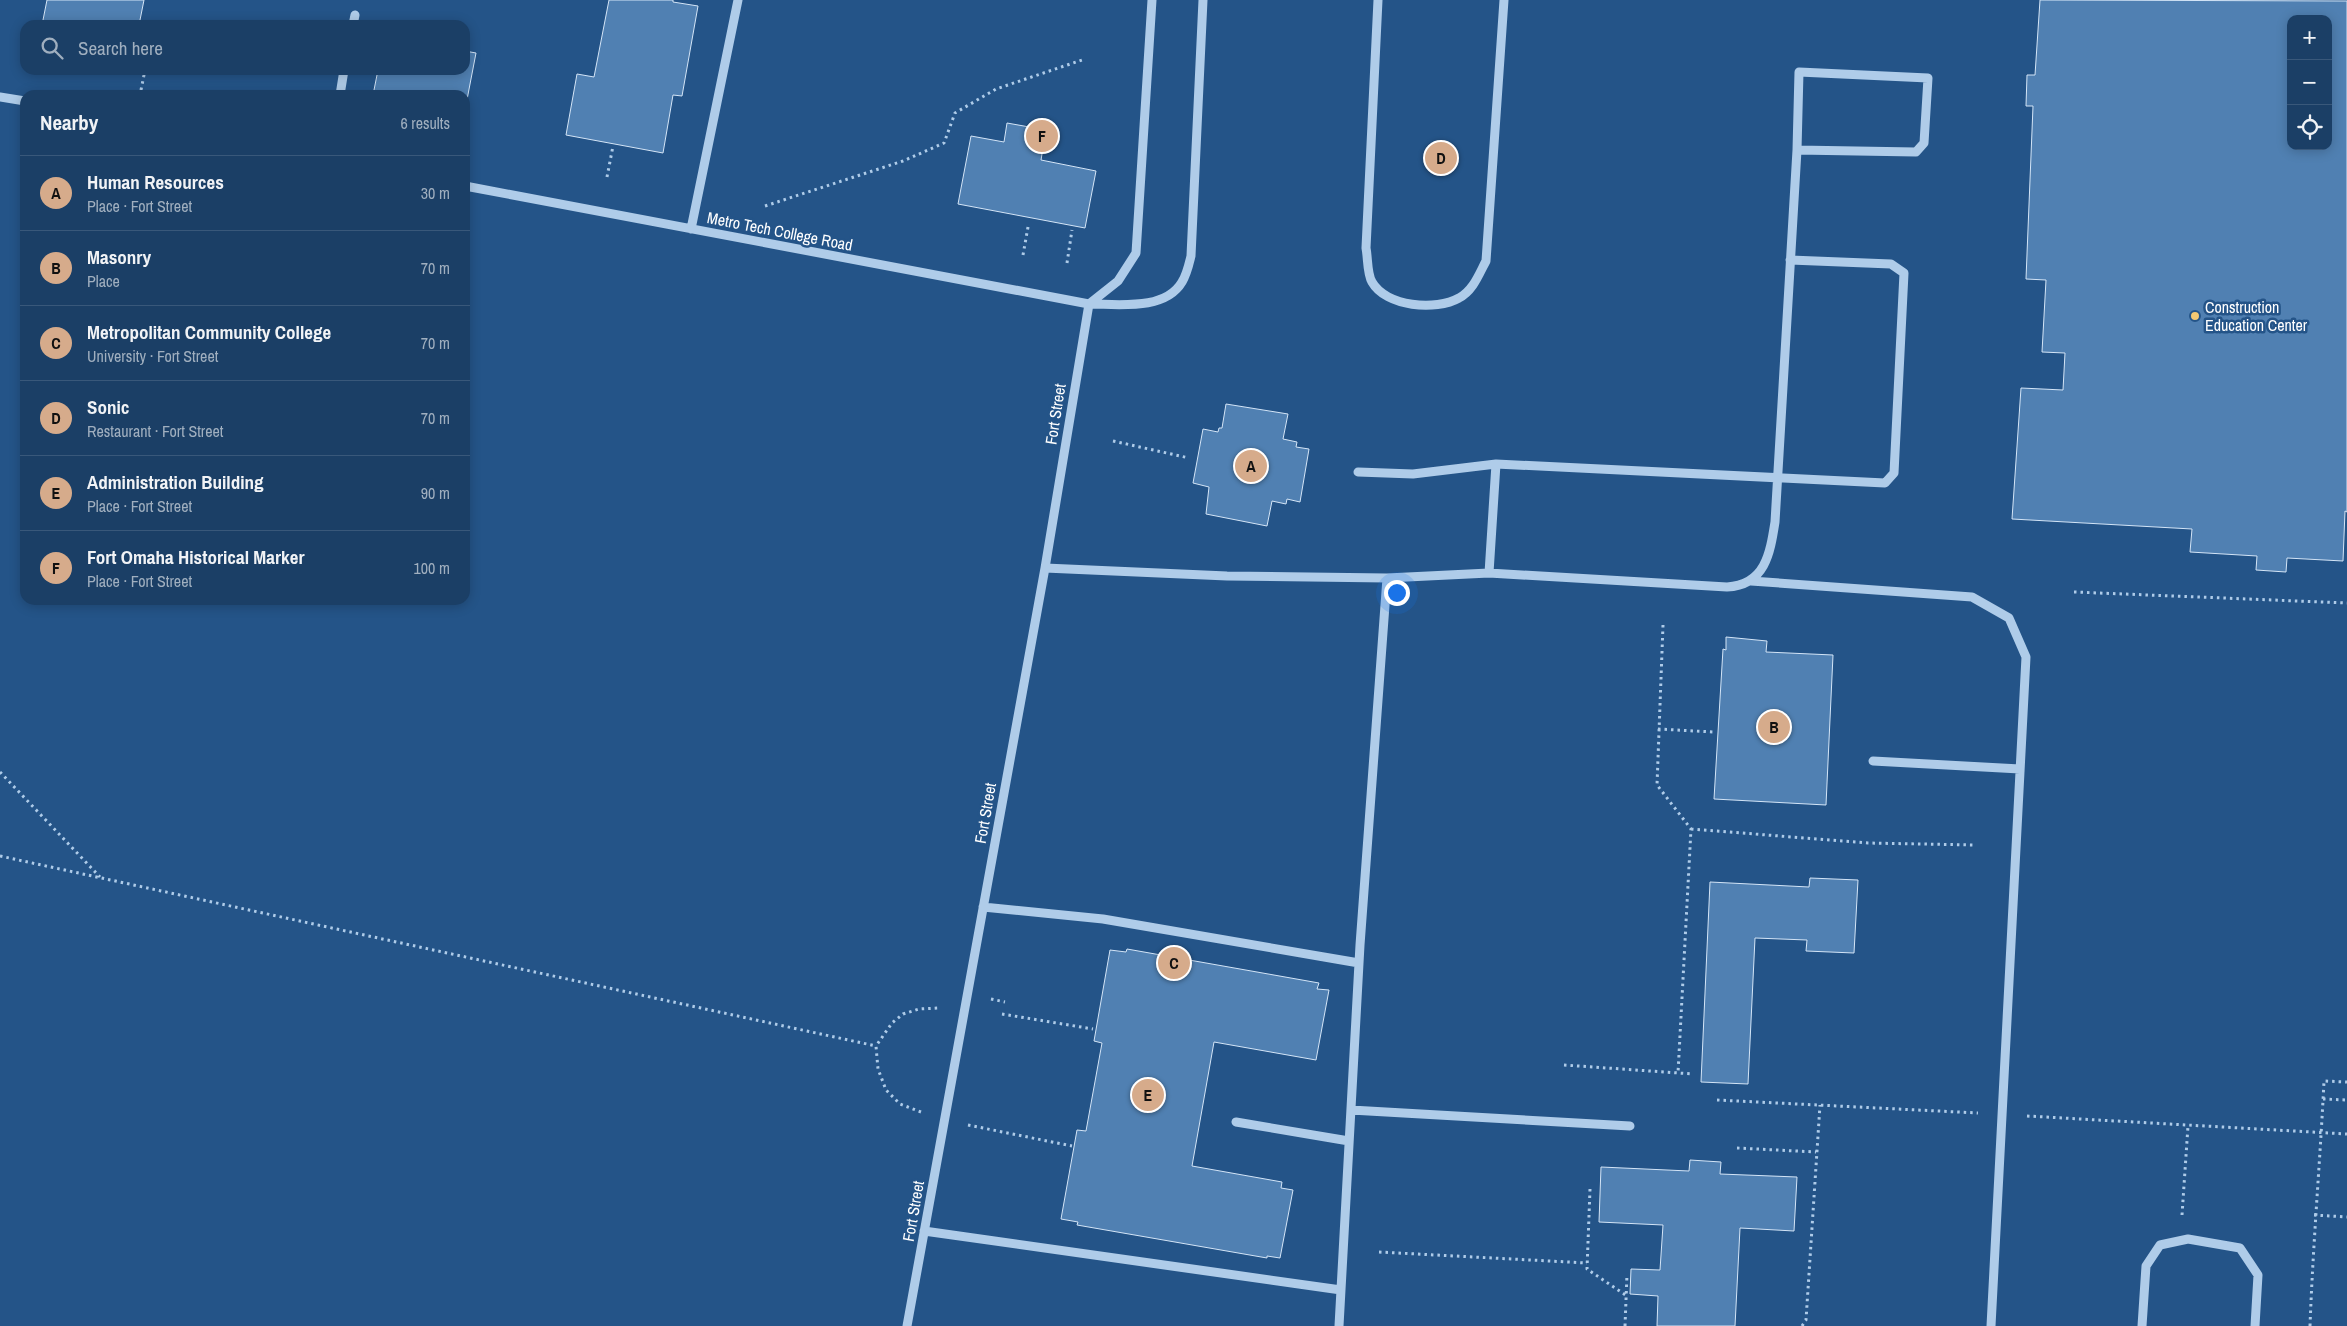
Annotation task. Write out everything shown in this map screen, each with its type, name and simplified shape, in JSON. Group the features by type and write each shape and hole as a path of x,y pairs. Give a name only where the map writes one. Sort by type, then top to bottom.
{"street":[{"path":"691,229 738,0"},
{"path":"1089,304 1118,281 1136,253 1152,0"},
{"path":"1089,304 1140,304 1166,297 1182,282 1191,256 1203,0"},
{"path":"1378,0 1366,248 1371,282 1387,298 1406,304 1438,305 1460,298 1473,286 1486,261 1504,0"},
{"path":"354,20 355,14"},
{"path":"1045,568 1227,576 1387,578 1489,573 1727,587 1741,586 1751,581 1766,562 1775,522 1797,150 1799,72 1928,78 1924,143 1916,152 1797,150"},
{"path":"341,90 343,75"},
{"path":"0,97 20,101"},
{"name":"Metro Tech College Road","path":"470,187 1089,304"},
{"path":"1358,472 1413,474 1496,464 1885,483 1894,473 1904,273 1892,264 1790,260"},
{"name":"Fort Street","path":"907,1326 1045,568 1089,304"},
{"path":"1489,573 1496,464"},
{"path":"1339,1326 1359,963 1387,578"},
{"path":"1751,581 1972,597 2008,618 2026,657 1990,1326"},
{"path":"1873,761 2020,769"},
{"path":"984,907 1103,918 1359,963"},
{"path":"1351,1110 1630,1126"},
{"path":"1236,1122 1349,1141"},
{"path":"924,1231 1341,1290"},
{"path":"2142,1326 2146,1266 2160,1246 2188,1240 2240,1248 2258,1275 2255,1326"}],"path":[{"path":"765,206 903,161 944,143 955,114 996,89 1084,59"},
{"path":"141,90 144,75"},
{"path":"607,177 612,146"},
{"path":"1023,254 1028,226"},
{"path":"1067,263 1072,230"},
{"path":"1112,441 1189,458"},
{"path":"2074,592 2347,603"},
{"path":"1662,625 1657,785 1691,829 1678,1073"},
{"path":"1658,729 1713,732"},
{"path":"0,772 100,877"},
{"path":"1691,829 1868,843 1973,845"},
{"path":"0,856 876,1046"},
{"path":"1002,1014 1093,1029"},
{"path":"1564,1065 1693,1074"},
{"path":"2310,1326 2314,1215 2322,1132 2324,1081 2347,1082"},
{"path":"2323,1099 2347,1100"},
{"path":"1717,1100 2347,1134"},
{"path":"1802,1326 1806,1320 1820,1105"},
{"path":"2181,1241 2188,1126"},
{"path":"1064,1144 1072,1146"},
{"path":"1737,1148 1817,1152"},
{"path":"1590,1189 1587,1268 1627,1296"},
{"path":"2314,1215 2347,1217"},
{"path":"1379,1252 1587,1263"},
{"path":"1625,1326 1627,1274"}],"building":[{"path":"47,0 144,0 140,20 43,20"},
{"path":"609,0 673,0 673,2 698,6 682,96 673,95 663,153 566,135 577,74 594,77"},
{"name":"Construction Education Center","path":"2040,0 2347,1 2347,512 2345,511 2343,561 2287,558 2286,572 2256,570 2257,556 2190,552 2192,529 2012,519 2021,388 2063,390 2065,353 2042,352 2046,280 2026,279 2033,106 2026,106 2027,75 2035,75"},
{"path":"470,52 476,53 469,90 374,90 377,75 470,75"},
{"path":"1007,123 1046,130 1041,160 1096,171 1085,228 958,204 971,136 1004,142"},
{"path":"1226,404 1288,414 1283,439 1297,442 1296,447 1309,449 1300,502 1287,499 1286,504 1272,501 1267,526 1206,514 1209,487 1193,483 1203,429 1218,432 1219,428 1222,428"},
{"path":"1726,637 1767,641 1766,652 1833,655 1826,805 1714,799 1723,649 1726,650"},
{"path":"1810,878 1858,880 1854,953 1806,951 1807,940 1755,938 1748,1084 1701,1082 1710,882 1809,887"},
{"path":"1127,949 1319,983 1317,989 1329,990 1316,1060 1214,1042 1192,1166 1282,1182 1281,1188 1293,1190 1280,1258 1267,1256 1267,1258 1077,1225 1078,1222 1061,1219 1077,1130 1086,1131 1102,1043 1094,1041 1110,950 1126,952"},
{"path":"1690,1160 1721,1162 1720,1174 1797,1177 1794,1231 1740,1228 1735,1326 1657,1326 1658,1296 1630,1294 1631,1269 1660,1270 1663,1225 1599,1222 1601,1167 1689,1171"}],"place":[{"name":"Fort Omaha Historical Marker","path":"1042,136"},
{"name":"Sonic","path":"1441,158"},
{"name":"Construction Education Center","path":"2195,316"},
{"name":"Human Resources","path":"1251,466"},
{"name":"Masonry","path":"1774,727"},
{"name":"Metropolitan Community College","path":"1174,963"},
{"name":"Administration Building","path":"1148,1095"}]}
